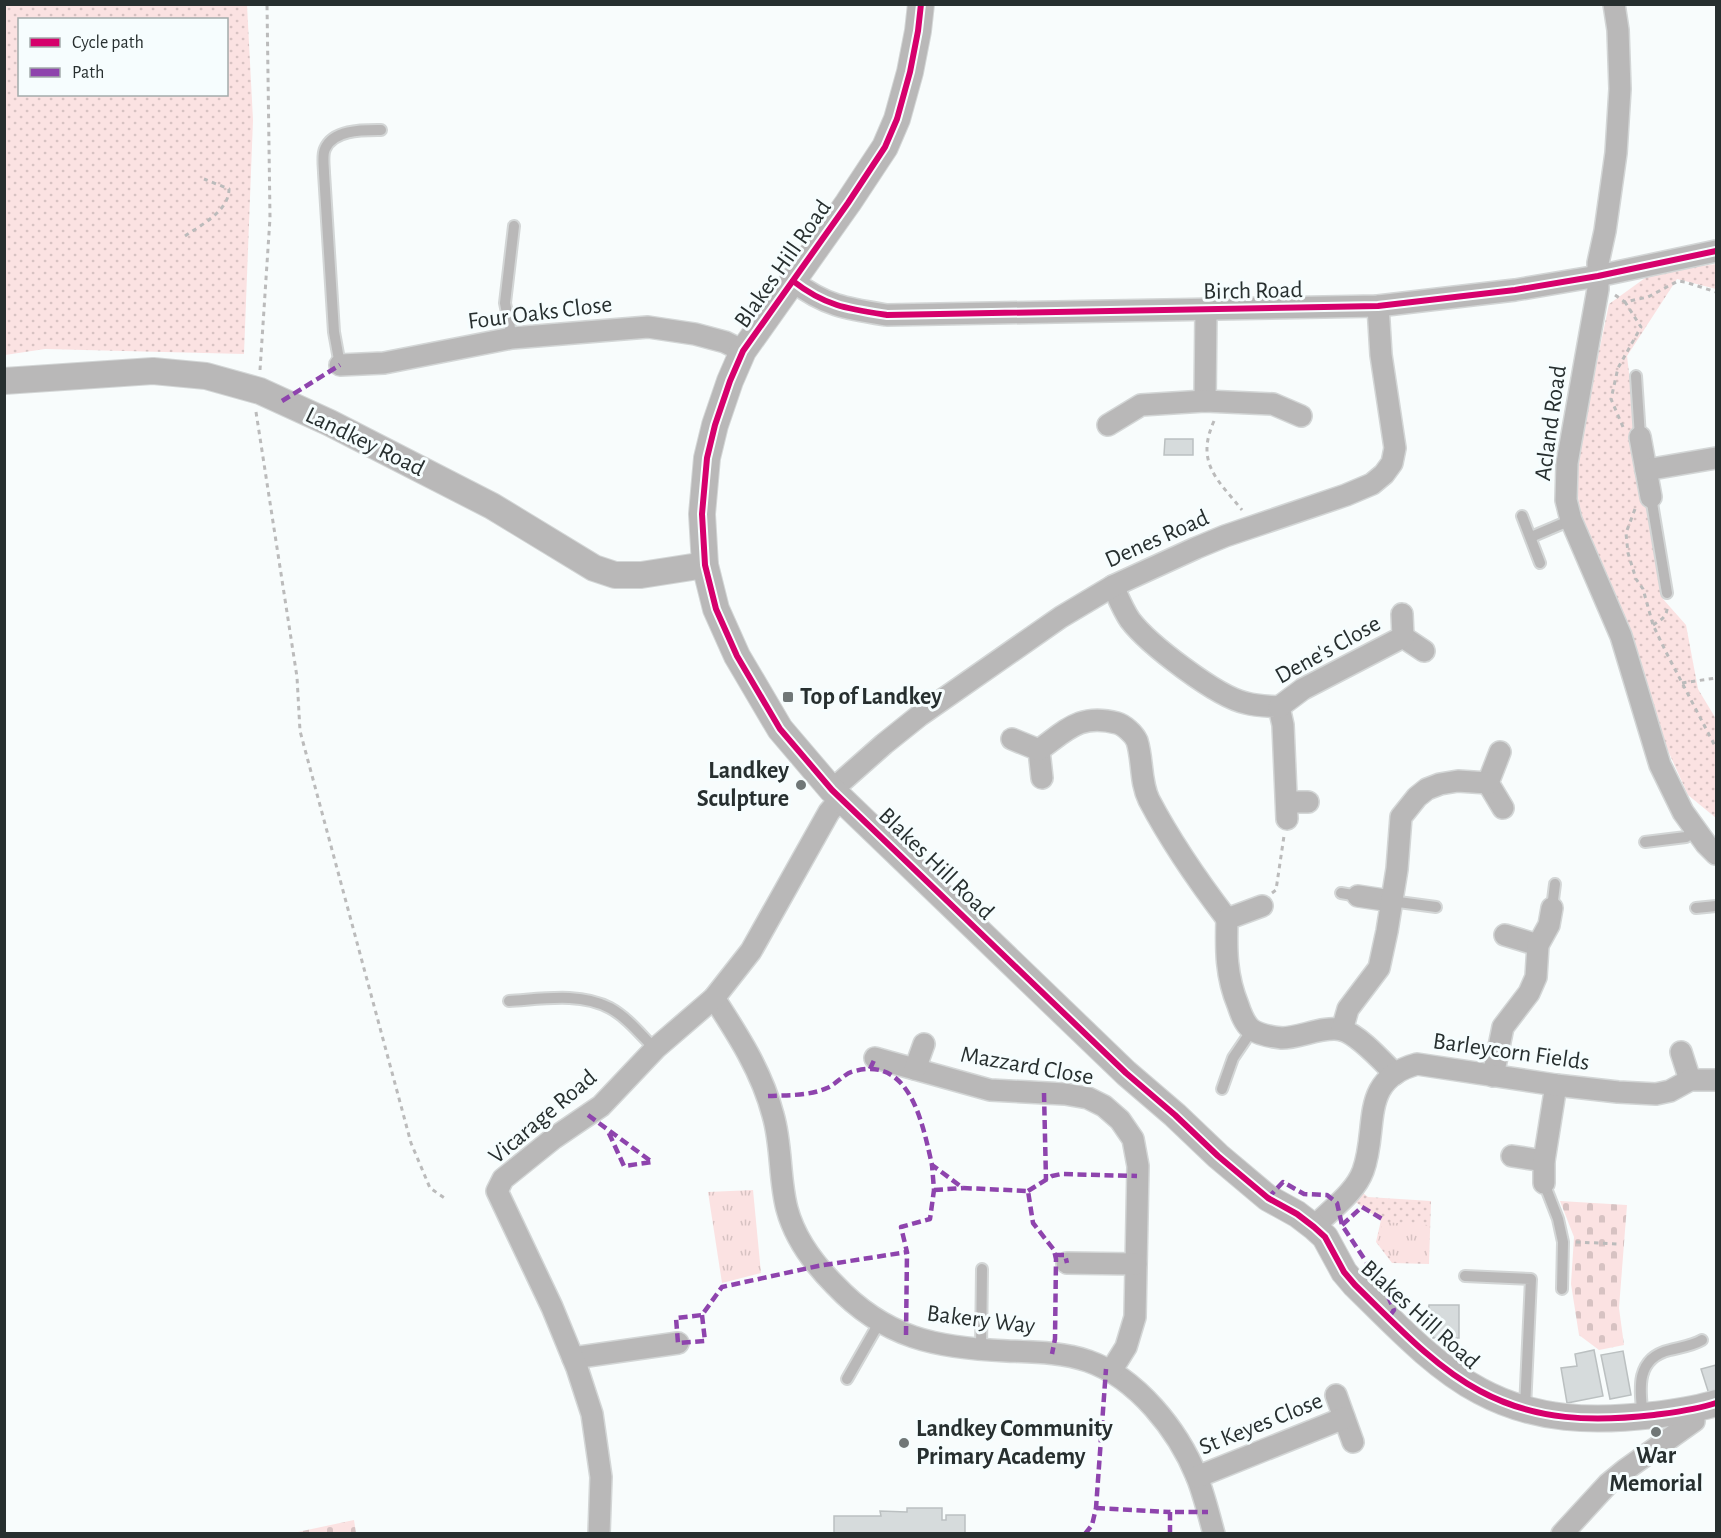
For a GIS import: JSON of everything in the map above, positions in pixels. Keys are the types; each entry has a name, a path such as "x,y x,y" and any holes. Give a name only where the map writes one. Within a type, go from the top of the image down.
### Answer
{"street":[{"name":"Blakes Hill Road","path":"921,4 910,72 897,119 885,147 743,351 715,425 707,458 702,514 705,565 716,609 748,677 780,729 836,794 1126,1073 1268,1198 1297,1214 1325,1237 1344,1272 1355,1285 1442,1365 1478,1390 1504,1403 1562,1418 1588,1420 1643,1416 1705,1407"},
{"name":"Acland Road","path":"1614,4 1618,30 1620,89 1616,153 1598,263 1598,283 1567,463 1566,500 1571,520 1621,636 1660,765 1683,812 1716,854"},
{"name":"Birch Road","path":"793,281 814,297 846,308 887,315 1378,306 1598,283 1716,251"},
{"name":"Denes Road","path":"836,794 884,744 919,716 1061,617 1113,586 1196,548 1372,484 1384,474 1392,463 1395,448 1381,355 1378,306"},
{"path":"1206,310 1211,402"},
{"name":"Four Oaks Close","path":"340,365 384,363 512,338 648,327 695,334 725,342 743,351"},
{"name":"Landkey Road","path":"4,381 153,371 206,376 260,392 330,423 454,486 594,568 615,575 641,575 705,565"},
{"path":"1108,425 1141,405 1211,402 1273,404 1301,416"},
{"path":"1640,437 1651,496"},
{"path":"1646,470 1716,458"},
{"name":"Dene's Close","path":"1113,586 1129,620 1157,647 1222,693 1245,703 1279,707 1303,690 1403,637"},
{"name":"Dene's Close","path":"1402,614 1403,637"},
{"name":"Dene's Close","path":"1403,637 1424,651"},
{"name":"Dene's Close","path":"1279,707 1283,725 1287,810"},
{"path":"1039,750 1072,726 1090,719 1123,725 1137,739 1148,796 1153,806 1194,875 1227,919 1225,956 1227,973 1244,1020 1252,1030 1281,1038 1342,1030 1371,1049 1395,1074 1376,1095 1364,1170 1357,1183 1314,1227"},
{"path":"1012,739 1039,750"},
{"path":"1039,750 1042,778"},
{"path":"1488,783 1500,752"},
{"path":"1342,1030 1348,1009 1379,968 1397,869 1401,817 1417,797 1427,789 1458,781 1488,783"},
{"path":"1488,783 1503,808"},
{"name":"Vicarage Road","path":"599,1533 601,1477 592,1414 573,1358 532,1263 497,1191 503,1179 554,1138 601,1106 655,1049 714,998 751,951 829,812 836,794"},
{"path":"1287,810 1308,802"},
{"path":"1350,895 1391,901"},
{"path":"1227,919 1262,906"},
{"path":"1493,1076 1503,1027 1529,993 1536,976 1538,945 1549,925 1551,908"},
{"path":"1505,935 1538,945"},
{"name":"Bakery Way","path":"714,998 734,1028 766,1090 774,1118 787,1210 808,1256 830,1292 879,1323 924,1342 981,1350 1052,1354 1087,1360 1111,1371 1156,1411 1174,1435 1197,1477 1214,1533"},
{"path":"915,1069 924,1044"},
{"path":"1681,1052 1690,1080"},
{"name":"Mazzard Close","path":"875,1058 990,1090 1065,1094 1088,1098 1104,1106 1120,1120 1133,1139 1138,1166 1135,1317 1126,1347 1111,1371"},
{"name":"Barleycorn Fields","path":"1395,1074 1404,1067 1417,1064 1556,1085 1656,1094 1670,1091 1690,1080 1716,1080"},
{"path":"1544,1184 1556,1085"},
{"path":"1512,1156 1545,1161"},
{"path":"1067,1263 1136,1264"},
{"path":"573,1358 678,1343"},
{"name":"St Keyes Close","path":"1336,1395 1353,1442"},
{"path":"1562,1533 1616,1477 1694,1421 1705,1407"},
{"name":"St Keyes Close","path":"1197,1477 1344,1419"}],"lane":[{"path":"340,365 334,332 324,173 325,149 335,138 358,130 381,129"},
{"path":"512,338 505,303 514,226"},
{"path":"1636,376 1640,437"},
{"path":"1651,496 1667,593"},
{"path":"1522,516 1540,563"},
{"path":"1531,537 1571,520"},
{"path":"1645,842 1686,837 1695,830"},
{"path":"1551,908 1555,884"},
{"path":"1391,901 1436,908"},
{"path":"1696,908 1716,906"},
{"path":"509,1001 554,998 578,999 598,1004 610,1008 626,1020 655,1049"},
{"path":"1222,1089 1233,1058 1252,1030"},
{"path":"1544,1184 1558,1219 1563,1242 1562,1289"},
{"path":"981,1350 982,1269"},
{"path":"1465,1276 1530,1279 1525,1408"},
{"path":"847,1379 879,1323"},
{"path":"1643,1416 1641,1378 1650,1361 1667,1350 1696,1344 1702,1340"}],"path":[{"path":"267,4 270,218 260,392 255,405 297,677 300,731 411,1143 430,1188 446,1199"},
{"path":"185,236 216,215 229,198 229,189 204,179"},
{"path":"1598,283 1625,302 1648,297 1678,281 1716,292"},
{"path":"1211,402 1217,415 1208,435 1209,465 1217,481 1245,514 1251,528"},
{"path":"1653,625 1663,618 1667,610 1667,593"},
{"path":"1682,683 1716,678"},
{"path":"1262,906 1263,900 1276,890 1284,836 1276,826 1287,810"},
{"path":"1563,1242 1619,1244"}],"green space":[{"path":"4,5 247,5 253,120 244,354 45,349 5,355"},
{"path":"1716,264 1716,289 1677,279 1627,356 1640,467 1663,599 1686,625 1698,689 1716,719 1716,818 1688,795 1665,744 1622,616 1579,512 1576,461 1609,304 1652,273"},
{"path":"753,1190 761,1273 722,1283 708,1192"},
{"path":"1363,1193 1368,1197 1431,1201 1429,1264 1392,1263 1376,1242 1381,1220 1354,1201"},
{"path":"1560,1201 1627,1205 1619,1308 1624,1345 1599,1350 1579,1335 1571,1284 1574,1237"},
{"path":"1383,1222 1428,1225 1427,1262 1393,1261 1378,1241"},
{"path":"354,1520 356,1533 293,1533"}],"building":[{"path":"1165,439 1193,439 1193,455 1164,455"},
{"path":"1429,1305 1459,1305 1459,1338 1433,1338 1433,1316 1428,1316"},
{"path":"1594,1350 1603,1396 1567,1403 1561,1368 1577,1366 1575,1354"},
{"path":"1623,1351 1631,1395 1610,1399 1601,1355"},
{"path":"1716,1365 1716,1392 1709,1394 1701,1369"},
{"path":"907,1508 942,1508 942,1520 946,1520 946,1515 965,1515 965,1534 834,1534 834,1516 881,1516 880,1511 907,1512"}],"marked path":[{"path":"282,401 340,365"},
{"path":"870,1069 875,1058"},
{"path":"768,1096 798,1095 820,1091 855,1071 874,1069 889,1074 902,1084 911,1098 924,1132 932,1165 963,1188 1028,1191 1033,1223 1054,1250 1056,1259 1055,1339 1052,1354"},
{"path":"1044,1093 1046,1180"},
{"path":"588,1115 652,1162 624,1166 607,1129"},
{"path":"702,1315 705,1341 678,1343 676,1318 702,1315 722,1287 818,1266 907,1252 901,1227 930,1219 934,1190 932,1165"},
{"path":"1028,1191 1052,1176 1061,1174 1137,1176"},
{"path":"1268,1198 1283,1182 1304,1194 1327,1195 1337,1203 1342,1225 1386,1292 1394,1310 1389,1317"},
{"path":"934,1190 963,1188"},
{"path":"1342,1225 1362,1207 1384,1220"},
{"path":"906,1335 907,1252"},
{"path":"1055,1255 1065,1255 1067,1263"},
{"path":"1085,1534 1092,1525 1096,1508 1106,1369"},
{"path":"1096,1508 1170,1512"},
{"path":"1170,1534 1170,1512 1208,1512"}],"cycle path":[{"path":"921,4 910,72 897,119 885,147 743,351 715,425 707,458 702,514 705,565 716,609 737,656 780,729 832,790 1126,1073 1268,1198 1297,1214 1325,1237 1344,1272 1355,1285 1414,1342 1446,1369 1480,1391 1501,1401 1544,1414 1565,1417 1609,1418 1654,1415 1716,1403"},
{"path":"793,281 816,296 837,305 887,315 1378,306 1515,290 1598,276 1716,251"}],"place":[{"name":"Top of Landkey","path":"788,697"},
{"name":"Landkey Sculpture","path":"801,785"},
{"name":"War Memorial","path":"1656,1432"},
{"name":"Landkey Community Primary Academy","path":"904,1443"}]}
